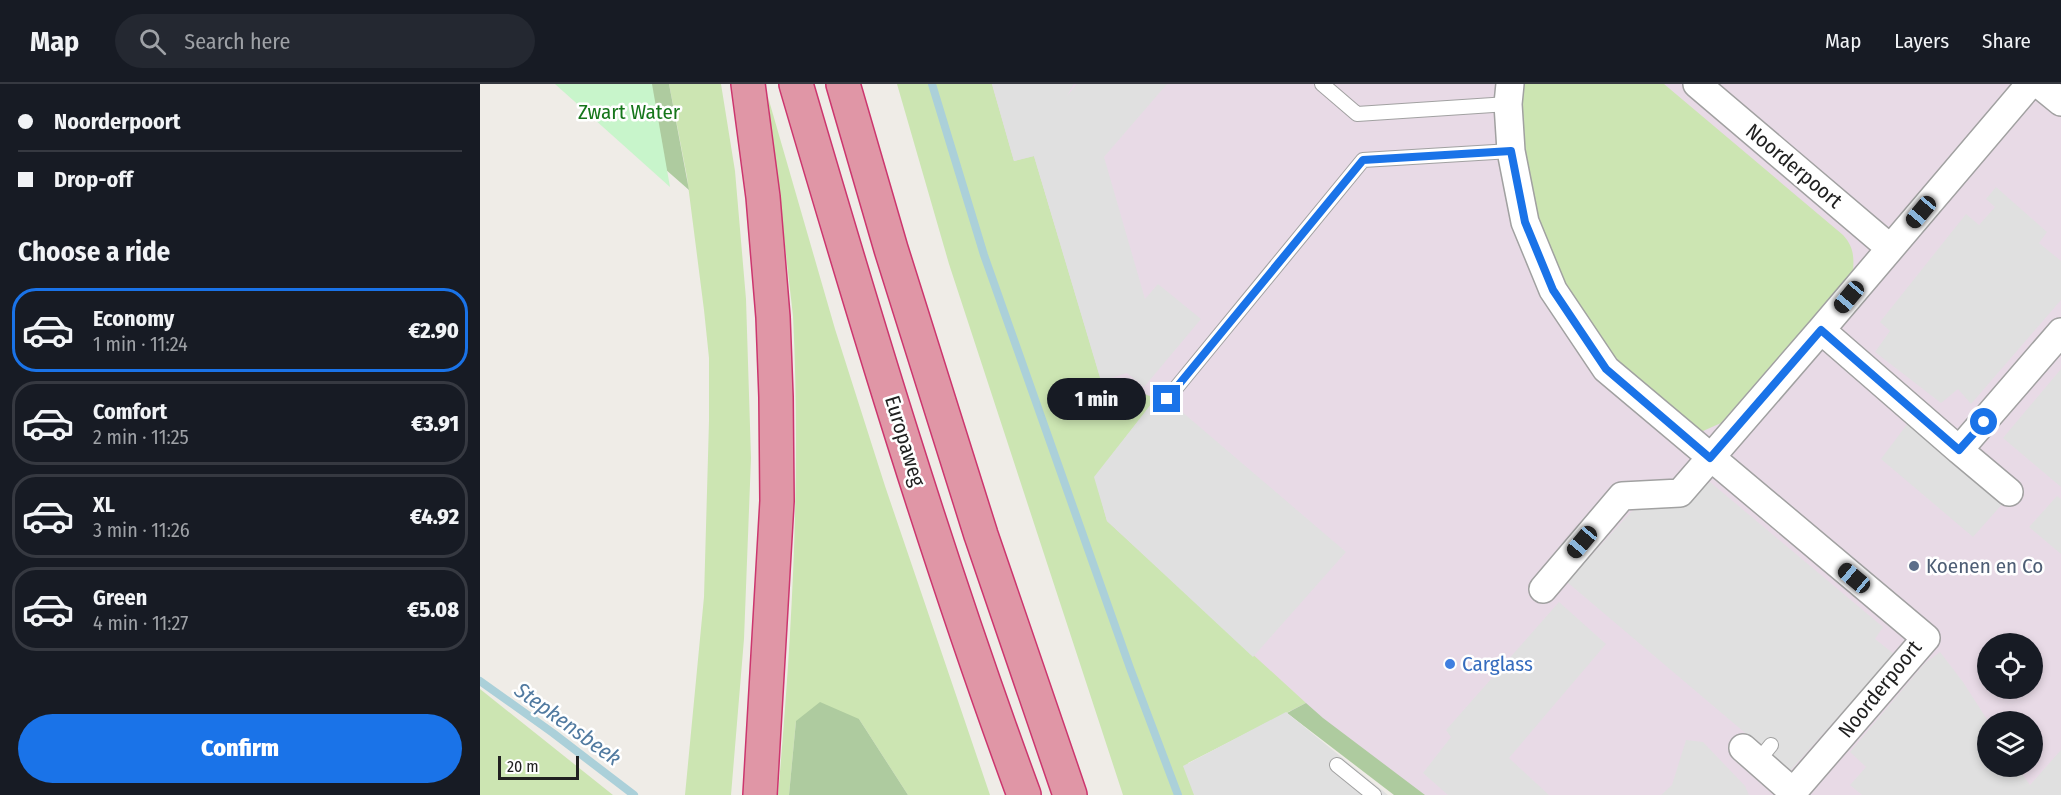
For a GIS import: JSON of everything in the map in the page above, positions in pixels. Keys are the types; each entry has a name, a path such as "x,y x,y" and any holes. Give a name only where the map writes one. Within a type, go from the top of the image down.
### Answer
{"highway":[{"path":"748,84 763,197 773,317 776,397 777,501 760,795"},
{"name":"Europaweg","path":"796,84 846,255 936,541 1024,795"},
{"name":"Europaweg","path":"843,84 891,249 981,535 1070,795"}],"street":[{"name":"Noorderpoort","path":"1697,84 1890,248"},
{"path":"1543,589 1622,496 1680,493 2030,84"},
{"path":"2039,84 2061,102"},
{"name":"Noorderpoort","path":"1509,94 1511,151 1525,222 1553,290 1606,369 1926,638 1793,792 1757,751"},
{"path":"1821,330 2009,492"},
{"path":"1959,450 2061,332"}],"lane":[{"path":"1322,84 1357,114 1509,94"},
{"path":"1167,399 1363,160 1511,151"},
{"path":"1337,765 1374,795"}],"shaded area":[{"path":"956,84 2061,84 2061,795 1395,795 1103,558"},
{"path":"992,84 1074,84 1067,96 1077,84 1167,84 1104,157 1145,299 1158,284 1201,319 1144,387 1127,373 1101,381 1034,156 1014,161"},
{"path":"1996,187 2047,232 2039,243 2061,261 2061,300 1971,404 1958,389 1941,403 1875,352 1890,331 1880,322 1966,214 1979,225 1995,207 1986,199"},
{"path":"2061,369 2061,487 2003,438"},
{"path":"1156,398 1167,399 1346,552 1253,657 1107,521 1094,477"},
{"path":"1911,419 2005,501 1973,537 1881,459"},
{"path":"1710,482 1883,627 1875,639 1894,654 1790,771 1567,582 1631,512 1639,507 1690,498"},
{"path":"2057,496 2061,499 2061,554 2029,527"},
{"path":"1559,602 1606,644 1509,758 1549,795 1448,795 1423,773 1451,737 1446,730"},
{"path":"1940,652 1982,711 1977,711 1977,777 2024,777 2030,785 2037,777 2043,777 2043,770 2061,750 2061,795 1862,795 1850,785 1866,767 1850,752 1925,663"},
{"path":"1286,712 1388,795 1194,795 1183,766"},
{"path":"1686,740 1703,742 1745,786 1749,795 1661,795 1672,785"}],"green space":[{"name":"Zwart Water","path":"555,84 652,84 670,187"},
{"name":"Zwart Water","path":"568,84 669,84 689,190"},
{"path":"669,84 721,84 735,171 746,299 751,458 744,639 731,795 685,795 704,597 709,358 687,177"},
{"path":"897,84 992,84 1014,161 1034,156 1101,380 1156,398 1095,477 1107,521 1306,703 1188,763 1199,795 1123,795 949,264"},
{"path":"1522,84 1664,84 1843,235 1849,244 1853,257 1853,272 1721,423 1703,431 1686,427 1638,382 1585,323 1552,259 1529,193 1522,140"},
{"path":"768,97 835,329 885,486 990,795 908,795 859,719 796,721 789,795 778,795 794,556 796,436 793,316"},
{"path":"480,689 613,795 480,795"},
{"path":"820,702 859,719 908,795 789,795 796,721"},
{"path":"1306,703 1425,795 1394,795 1287,713"}],"waterway":[{"path":"932,84 984,255 1130,668 1178,795"},
{"name":"Stepkensbeek","path":"480,681 634,795"}],"place":[{"name":"Koenen en Co","path":"1914,566"},
{"name":"Carglass","path":"1450,664"}],"route":[{"path":"1167,399 1363,160 1511,151 1525,222 1553,290 1606,369 1710,458 1821,330 1959,450 1984,422"}]}
